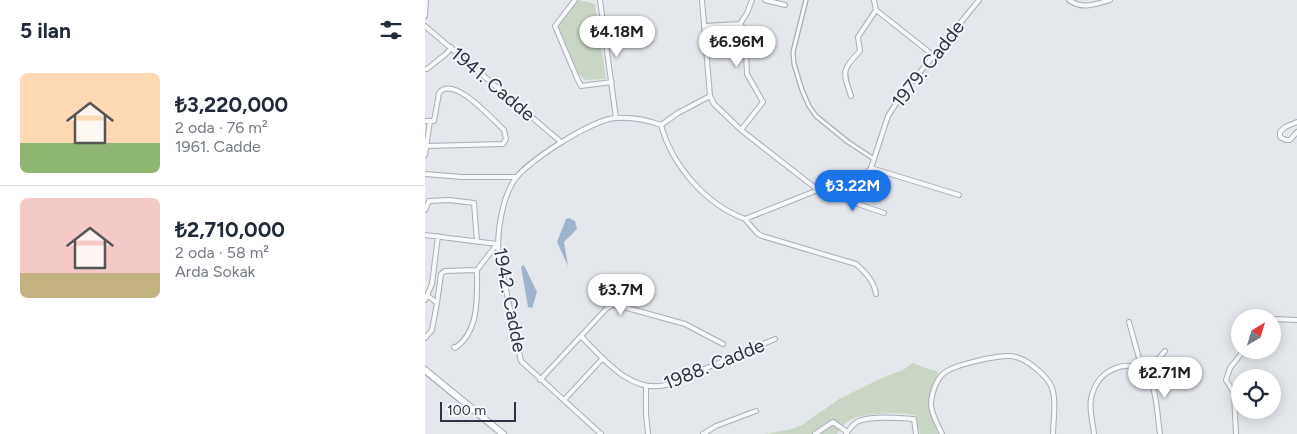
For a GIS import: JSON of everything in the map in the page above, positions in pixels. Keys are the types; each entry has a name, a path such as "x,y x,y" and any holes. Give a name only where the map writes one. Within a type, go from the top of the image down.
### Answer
{"main road":[{"path":"425,370 503,434"}],"street":[{"path":"425,16 426,0"},
{"path":"575,0 555,26 577,78 581,86 611,82"},
{"path":"600,0 616,118"},
{"path":"702,0 710,96 714,104 741,130 818,190 884,213"},
{"path":"740,24 752,0"},
{"path":"765,0 785,5"},
{"path":"806,0 793,52 794,64 802,90 816,116 848,142 874,159"},
{"path":"851,96 844,70 860,51 858,37 875,10 874,0"},
{"name":"1979. Cadde","path":"828,193 838,194 848,190 871,168 888,116 903,93 979,0"},
{"path":"1069,0 1074,4 1083,6 1110,0"},
{"path":"875,10 933,55"},
{"path":"704,26 740,24"},
{"path":"740,24 745,31 747,74 763,102 741,130"},
{"name":"1941. Cadde","path":"425,26 561,142"},
{"path":"425,34 433,33"},
{"path":"425,69 447,53 451,47"},
{"path":"425,155 427,121 434,121 439,93 447,87 463,92 505,130 506,139 503,144 426,146"},
{"path":"710,96 677,113 661,125 667,144 690,178 717,204 745,219 762,236 856,264 874,285 876,294"},
{"name":"1942. Cadde","path":"601,434 521,361 497,244 506,198 516,177 561,142 603,121 616,118 635,119 661,125"},
{"path":"1297,122 1285,127 1280,132 1280,137 1290,140 1297,132"},
{"path":"871,168 959,195"},
{"path":"425,174 462,177 516,177"},
{"path":"745,219 818,190"},
{"path":"425,210 429,201 449,200 474,203 477,242"},
{"path":"425,235 497,244"},
{"path":"437,303 426,298 432,284 438,236"},
{"path":"454,347 464,342 472,330 477,294 477,270 497,244"},
{"path":"425,338 432,330 441,274 445,271 477,270"},
{"path":"540,380 607,308 616,305 685,324 723,344"},
{"path":"1281,320 1297,320"},
{"path":"1129,322 1142,369"},
{"name":"1988. Cadde","path":"581,336 603,358 628,378 646,386 654,387 669,384 775,339"},
{"path":"1147,372 1165,351"},
{"path":"942,434 931,405 937,383 943,373 959,366 1005,356 1015,356 1026,361 1049,382 1054,399 1053,434"},
{"path":"564,400 603,358"},
{"path":"1235,434 1234,393 1226,380 1230,368 1237,359"},
{"path":"1094,434 1090,402 1092,393 1101,379 1114,368 1123,365 1142,369 1151,378 1156,398 1160,434"},
{"path":"646,386 648,434"},
{"path":"703,434 716,426 756,411"},
{"path":"815,434 833,422 847,433 858,421 888,417 914,419 916,434"}],"green space":[{"path":"578,0 595,4 606,79 585,80 579,74 558,27"},
{"path":"913,363 937,371 938,374 929,404 939,434 920,434 916,416 893,413 873,414 850,420 837,434 765,434 792,429 802,425 839,399 903,370"}],"water":[{"path":"569,218 575,221 577,229 564,242 568,266 557,242 566,219"},
{"path":"524,265 537,292 532,308 528,307 521,267"}]}
